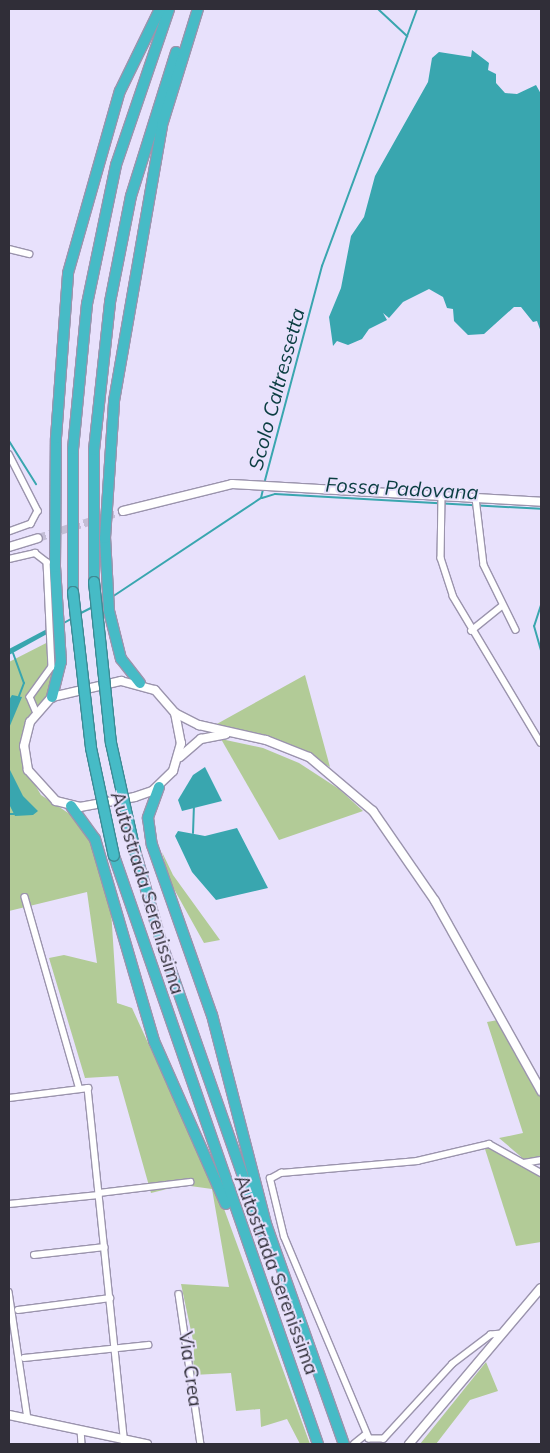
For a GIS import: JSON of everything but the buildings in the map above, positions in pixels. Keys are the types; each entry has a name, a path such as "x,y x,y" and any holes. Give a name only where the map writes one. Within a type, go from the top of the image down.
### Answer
{"highway":[{"path":"52,697 61,668 55,643 54,618 56,438 68,273 120,91 160,9"},
{"name":"Autostrada Serenissima","path":"169,9 116,165 87,304 73,449 73,592 88,730 114,856 318,1444"},
{"name":"Autostrada Serenissima","path":"192,9 140,161 110,302 94,450 94,582 111,742 136,850 210,1086 338,1444"},
{"path":"140,683 121,658 109,611 107,578 114,401 162,125 198,9"},
{"path":"159,787 148,818 152,845 212,1015 267,1227 344,1444"},
{"path":"72,806 95,839 154,1041 251,1255"}],"main road":[{"path":"123,511 208,487 258,485 442,498 476,503 541,502"},
{"path":"9,547 38,538"},
{"path":"178,758 181,736 175,713 161,695 140,683 114,682 52,697 36,711 25,738 28,770 49,796 72,806 135,798 159,787 178,758 207,736 240,733"},
{"path":"175,713 199,725 240,733 310,757 374,811 435,901 541,1091"},
{"path":"410,1444 541,1288"},
{"path":"9,1415 81,1430 125,1442 146,1444"}],"street":[{"path":"9,249 29,254"},
{"path":"9,454 38,511 30,524 9,532"},
{"path":"442,498 443,566 470,631 541,743"},
{"path":"476,503 484,566 502,606 516,630"},
{"path":"9,558 35,553 46,560 54,618"},
{"path":"470,631 502,606"},
{"path":"36,711 29,702 52,667 55,643"},
{"path":"25,897 79,1086"},
{"path":"9,1098 79,1086 88,1088 125,1442"},
{"path":"502,1334 490,1335 453,1364 384,1439 378,1442 364,1436 284,1236 270,1179 281,1173 425,1159 489,1144 541,1173"},
{"path":"520,1163 541,1160"},
{"path":"9,1204 190,1182"},
{"path":"34,1255 105,1247"},
{"path":"9,1292 28,1419"},
{"name":"Via Crea","path":"179,1294 201,1444"},
{"path":"18,1310 110,1298"},
{"path":"24,1358 148,1345"},
{"path":"81,1430 82,1444"},
{"path":"354,1444 364,1436"}],"shaded area":[{"path":"472,50 489,63 488,70 496,74 496,83 505,93 517,94 536,85 541,94 541,332 537,321 533,322 521,307 514,307 484,334 468,335 454,321 453,309 447,308 443,297 429,289 403,302 389,318 383,313 387,320 369,329 362,339 348,345 337,341 333,346 329,317 341,288 351,236 364,217 375,176 428,82 432,58 439,52 471,57"},
{"path":"47,629 47,634 9,655 9,649"},
{"path":"60,636 60,662 49,693 32,714 24,766 41,795 88,826 110,894 117,1003 132,1008 223,1206 310,1444 300,1444 287,1419 261,1427 260,1409 236,1411 231,1373 193,1375 194,1345 181,1284 229,1287 212,1189 183,1185 151,1193 118,1076 85,1078 49,958 64,955 97,963 87,892 9,911 9,662"},
{"path":"305,675 330,767 276,740 215,725"},
{"path":"12,695 22,697 9,728 9,700"},
{"path":"221,739 263,748 299,763 339,789 363,811 279,840"},
{"path":"205,767 222,801 182,811 178,800 193,775"},
{"path":"9,768 23,796 38,811 33,815 15,816 9,804"},
{"path":"237,828 268,888 216,900 192,872 175,836 178,831 205,836"},
{"path":"162,852 173,875 220,940 204,943 169,880"},
{"path":"498,1020 541,1096 541,1158 526,1161 499,1138 523,1133 487,1022"},
{"path":"492,1147 541,1174 541,1242 516,1246 485,1149"},
{"path":"486,1362 498,1391 470,1400 436,1444 420,1444"}],"waterway":[{"path":"378,9 407,36"},
{"name":"Scolo Caltressetta","path":"264,484 322,266 417,9"},
{"path":"9,441 36,484"},
{"name":"Scolo Caltressetta","path":"112,597 261,498 263,489"},
{"name":"Fossa Padovana","path":"262,498 275,494 541,509"},
{"name":"Fossa Padovana","path":"541,605 534,626 541,651"},
{"name":"Scolo Caltressetta","path":"79,614 93,607"},
{"name":"Scolo Caltressetta","path":"62,624 73,618"},
{"path":"13,653 24,683 19,696"},
{"path":"193,833 194,808"},
{"path":"9,814 14,814"}],"tunnel":[{"path":"38,538 123,511"}]}
